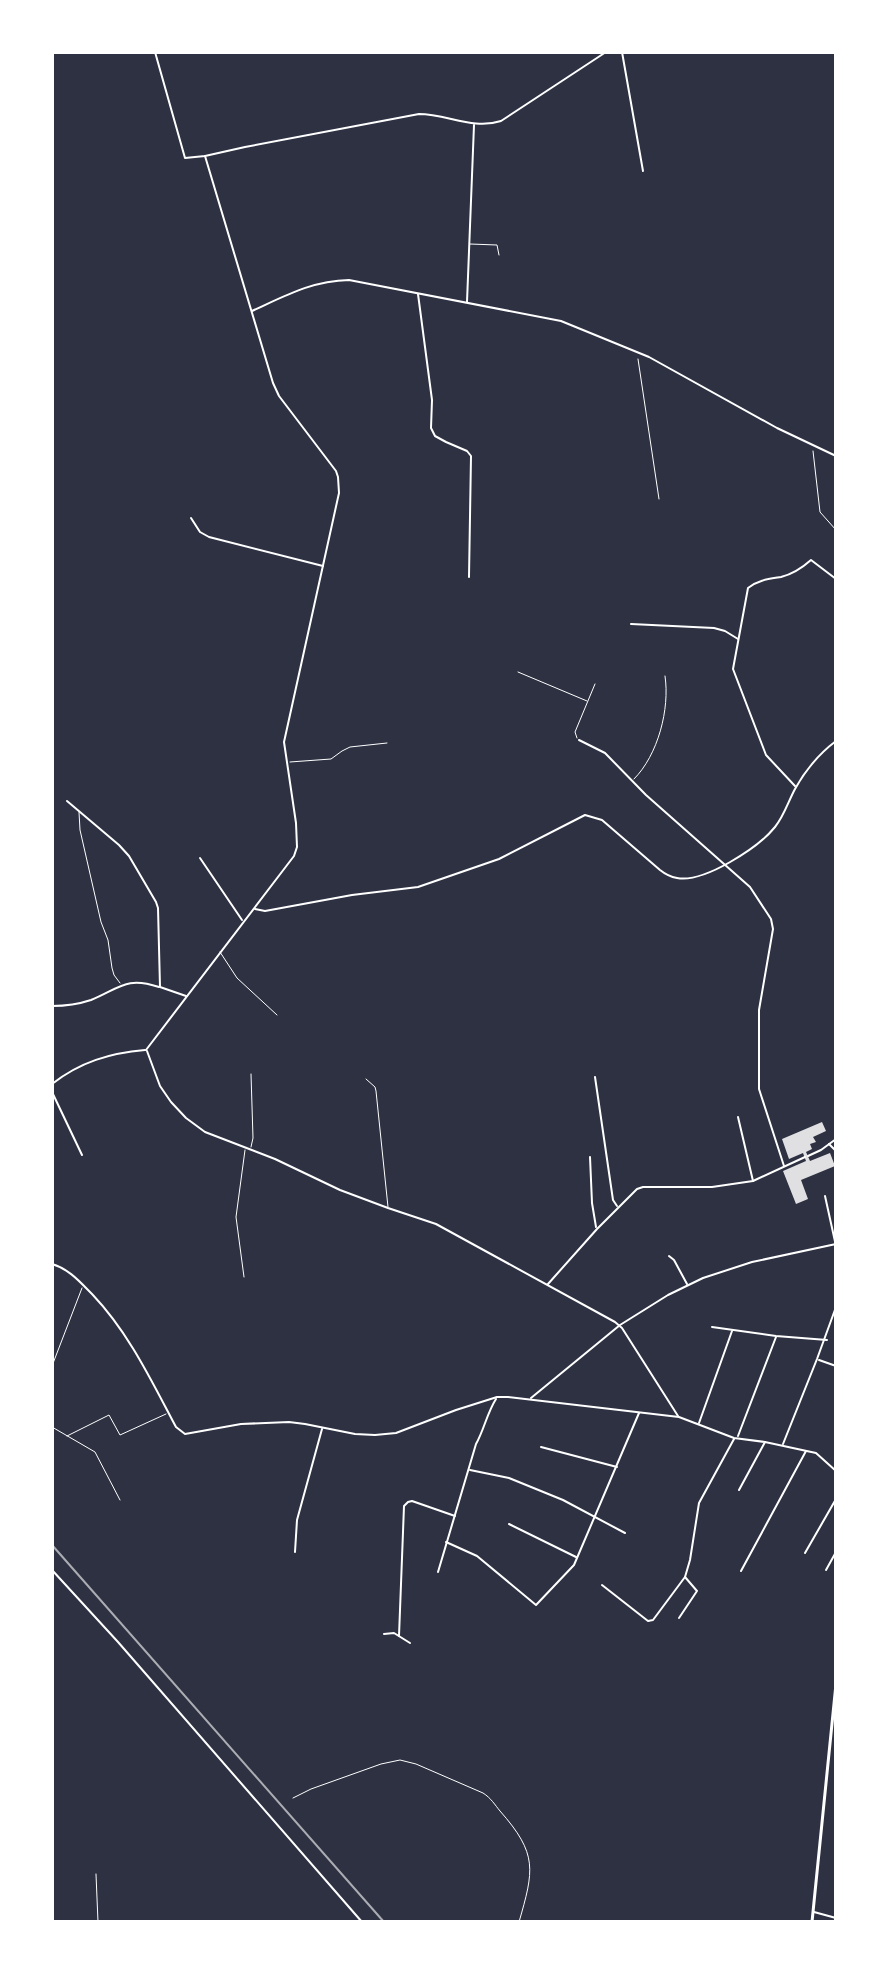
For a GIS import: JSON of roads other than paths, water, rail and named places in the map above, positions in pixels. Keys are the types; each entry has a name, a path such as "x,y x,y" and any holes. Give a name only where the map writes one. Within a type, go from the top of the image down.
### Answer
{"main road":[{"path":"812,1922 836,1684"}],"street":[{"path":"155,52 185,158 419,114 491,125 606,52"},
{"path":"622,52 643,171"},
{"path":"467,302 474,124"},
{"path":"52,1084 94,1059 146,1050 289,863 297,847 284,742 324,567 339,493 338,477 279,396 273,383 205,156"},
{"path":"250,312 308,286 349,280 561,321 637,352 777,428 836,456"},
{"path":"418,292 432,400 431,428 435,436 467,451 471,456 469,577"},
{"path":"191,518 200,532 209,537 324,567"},
{"path":"796,786 766,755 733,669 748,588 754,583 802,568 811,560 836,579"},
{"path":"631,624 714,628 739,640"},
{"path":"579,740 605,753 691,837 750,887 771,919 773,929 759,1010 759,1089 784,1166"},
{"path":"254,909 265,911 418,887 499,859 585,815 602,820 660,870 675,878 687,879 726,865 758,844 783,815 796,786 821,754 836,741"},
{"path":"67,801 129,856 156,902 160,987"},
{"path":"200,858 244,921"},
{"path":"52,1006 86,1002 122,985 139,982 186,996"},
{"path":"146,1050 160,1086 171,1102 205,1132 288,1164 340,1190 436,1224 620,1325 679,1417"},
{"path":"595,1077 613,1200 618,1207"},
{"path":"52,1092 82,1155"},
{"path":"738,1117 753,1181"},
{"path":"547,1285 637,1189 712,1187 753,1181 821,1150 836,1139"},
{"path":"829,1144 836,1151"},
{"path":"590,1157 592,1203 597,1229"},
{"path":"530,1399 620,1325 687,1285 752,1262 836,1245 825,1196"},
{"path":"669,1256 687,1285"},
{"path":"52,1264 63,1268 101,1303 133,1348 178,1430 185,1434 253,1423 289,1422 355,1434 396,1433 497,1397 679,1417 736,1438 807,1450 824,1458 836,1471"},
{"path":"783,1445 826,1340 836,1307"},
{"path":"712,1327 826,1340"},
{"path":"699,1424 733,1330"},
{"path":"602,1585 650,1622 685,1577 699,1503 736,1438 776,1336"},
{"path":"817,1359 836,1366"},
{"path":"438,1572 476,1444 497,1397"},
{"path":"446,1542 477,1556 536,1605 574,1565 639,1412"},
{"path":"295,1552 297,1520 322,1427"},
{"path":"739,1490 765,1442"},
{"path":"541,1447 617,1467"},
{"path":"741,1571 807,1450"},
{"path":"469,1470 509,1478 595,1516 625,1533"},
{"path":"805,1553 836,1499"},
{"path":"399,1636 404,1506 412,1501 455,1516"},
{"path":"509,1524 577,1557"},
{"path":"826,1570 836,1552"},
{"path":"52,1570 362,1922"},
{"path":"679,1618 697,1591 685,1577"},
{"path":"384,1634 394,1633 410,1643"},
{"path":"813,1912 836,1918"}],"lane":[{"path":"470,244 497,245 499,255"},
{"path":"518,672 587,701"},
{"path":"632,780 646,767 664,718 667,696 665,676"},
{"path":"579,740 575,732 595,684"},
{"path":"286,762 331,759 350,747 387,743"},
{"path":"79,812 80,830 108,940 112,968 122,985"},
{"path":"220,952 237,978 277,1015"},
{"path":"244,1277 236,1217 248,1148 253,1138 251,1074"},
{"path":"366,1079 376,1091 388,1208"},
{"path":"52,1366 83,1286"},
{"path":"67,1436 109,1415 120,1435 168,1412"},
{"path":"52,1427 95,1452 120,1500"},
{"path":"96,1874 98,1922"}],"railway":[{"path":"52,1545 384,1922"}]}
